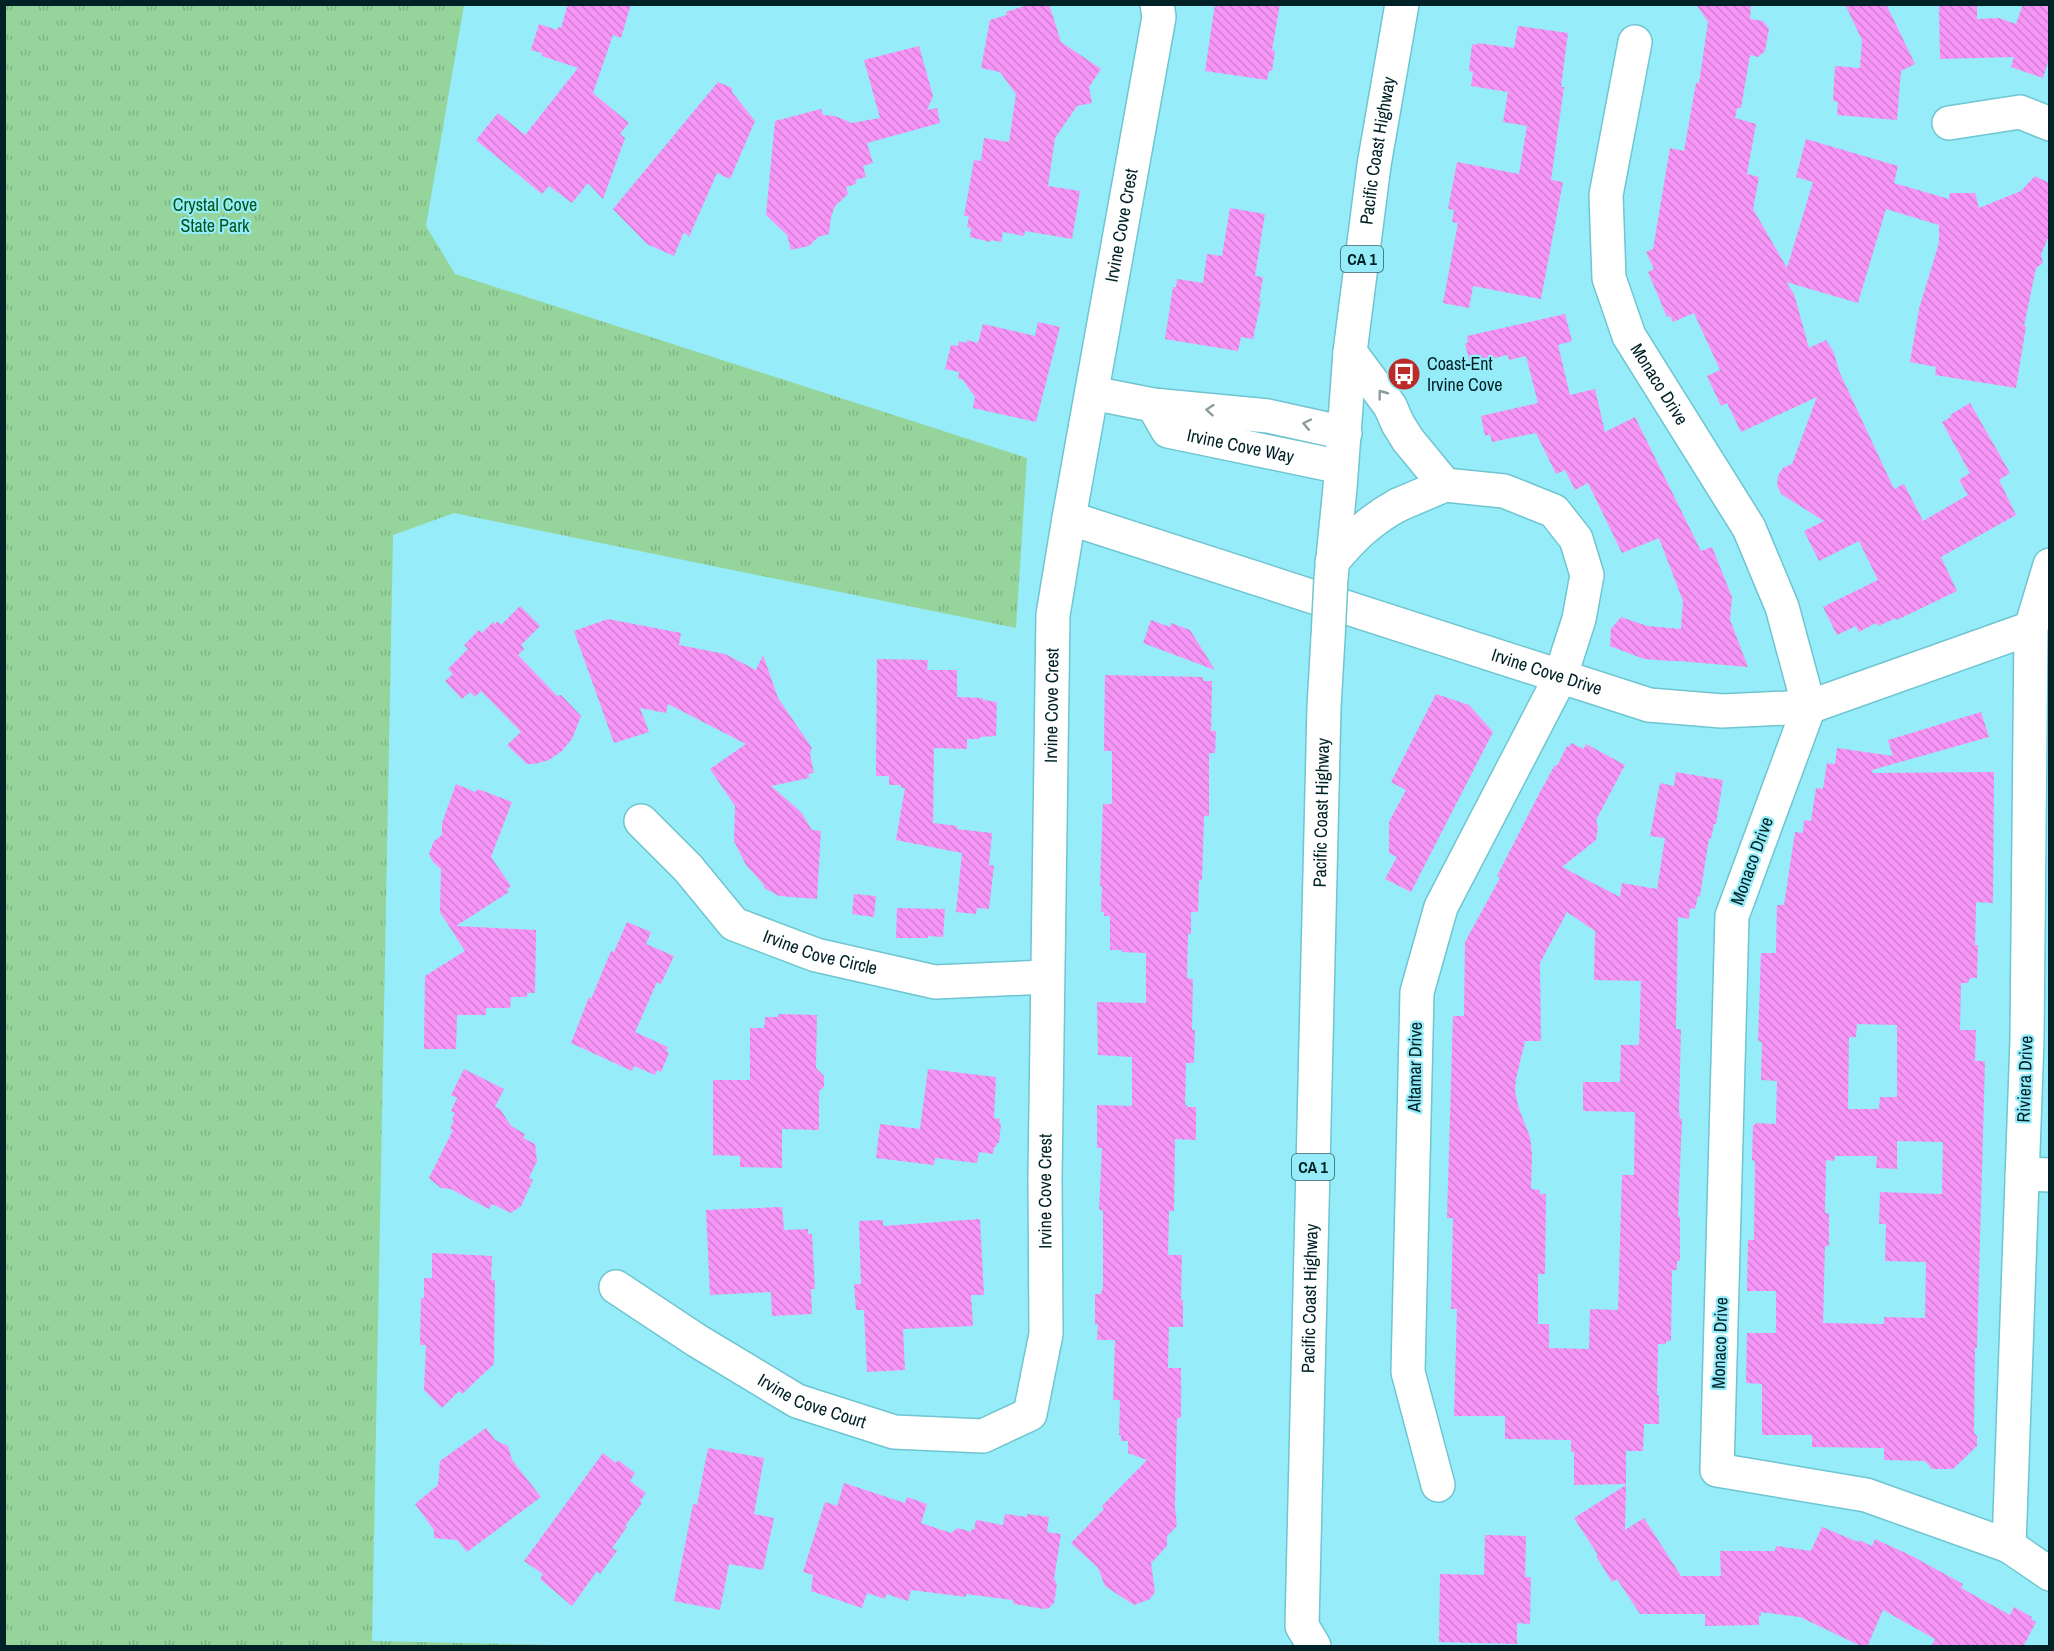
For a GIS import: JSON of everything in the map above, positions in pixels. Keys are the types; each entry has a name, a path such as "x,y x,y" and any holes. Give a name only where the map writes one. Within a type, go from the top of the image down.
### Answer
{"main road":[{"name":"Irvine Cove Crest","path":"1030,1414 1046,1334 1047,977 1053,615 1159,17 1157,4"},
{"name":"Pacific Coast Highway","path":"1301,1640 1324,707 1331,570 1345,432 1350,352 1374,165 1402,4"},
{"name":"Monaco Drive","path":"1635,42 1606,195 1609,278 1629,336 1749,528 1782,607 1809,707 1732,915 1717,1470 1866,1495 2009,1546"},
{"path":"1949,123 2020,111 2049,124"},
{"path":"1350,352 1390,405 1408,440 1445,485"},
{"name":"Irvine Cove Way","path":"1092,393 1153,405 1268,416 1345,432"},
{"name":"Irvine Cove Way","path":"1153,405 1168,431 1259,448 1341,467"},
{"path":"1331,570 1355,534 1375,518 1398,505 1445,485 1504,491 1554,511 1576,539 1587,575 1578,619 1560,678"},
{"name":"Irvine Cove Drive","path":"1069,518 1649,705 1722,711 1809,707 2031,628"},
{"name":"Riviera Drive","path":"2009,1546 2036,1174 2027,1039 2031,628 2049,565"},
{"name":"Altamar Drive","path":"1438,1485 1408,1372 1417,992 1441,907 1560,678"},
{"name":"Irvine Cove Circle","path":"641,821 688,868 734,924 816,955 935,982 1047,977"},
{"name":"Irvine Cove Court","path":"616,1287 696,1340 797,1401 894,1432 983,1436 1030,1414"},
{"path":"2009,1546 2049,1574"}],"green space":[{"name":"Crystal Cove State Park","path":"5,4 464,5 426,226 455,274 1027,458 1016,628 454,513 393,535 372,1641 600,1646 5,1646"}],"building":[{"path":"568,4 631,4 621,38 613,35 593,93 629,123 620,134 625,138 603,199 588,183 572,203 549,186 542,194 476,140 498,113 525,135 578,68 531,50 539,24 557,30 558,27 561,28"},
{"path":"1031,4 1049,4 1061,42 1101,69 1089,87 1092,103 1077,106 1055,138 1048,186 1080,191 1072,239 1025,231 1024,236 1003,232 1001,242 991,240 990,242 970,237 971,228 967,227 969,216 964,216 974,160 981,161 984,138 1009,142 1016,94 1000,72 981,68 990,20"},
{"path":"1215,4 1280,4 1272,50 1275,51 1272,71 1269,71 1267,80 1205,71"},
{"path":"1696,4 1751,4 1750,19 1763,21 1769,29 1765,51 1758,57 1750,55 1741,108 1737,108 1735,118 1756,124 1747,174 1759,177 1753,209 1787,268 1813,182 1796,177 1806,139 1898,166 1894,183 1949,199 1950,193 1975,193 1979,208 2021,191 2035,176 2049,183 2049,235 2041,255 2043,263 2036,268 2024,326 2026,326 2016,388 1935,375 1936,367 1910,362 1919,309 1939,243 1939,225 1886,209 1858,303 1786,282 1794,294 1809,348 1826,340 1834,353 1839,371 1894,489 1904,484 1923,521 1968,495 1959,480 1970,473 1942,422 1970,403 2010,473 1999,480 2016,515 1941,557 1957,591 1897,620 1896,618 1878,626 1876,623 1859,632 1856,626 1837,635 1823,607 1878,580 1859,541 1819,561 1804,531 1824,521 1781,494 1777,485 1778,476 1783,468 1792,464 1817,397 1741,432 1727,403 1721,406 1707,376 1720,370 1694,313 1673,322 1670,316 1667,317 1648,272 1654,269 1646,252 1653,249 1670,148 1684,151 1696,83 1699,83 1708,22"},
{"path":"1845,4 1886,4 1915,64 1901,71 1897,120 1837,115 1838,102 1833,101 1835,66 1860,68 1862,40"},
{"path":"1939,4 1977,4 1977,19 1999,18 2016,24 2023,4 2049,4 2049,59 2043,78 2011,67 2014,57 1940,59"},
{"path":"1518,26 1568,33 1561,87 1564,87 1551,180 1563,182 1541,299 1473,286 1469,308 1443,303 1458,223 1452,222 1454,210 1448,209 1457,162 1519,174 1527,126 1503,122 1508,92 1471,86 1473,72 1469,71 1472,44 1514,48"},
{"path":"919,46 933,96 927,110 937,108 940,123 867,143 873,163 863,166 866,177 855,180 856,184 846,187 848,194 835,206 829,234 818,237 809,246 791,250 787,235 766,215 775,121 821,109 823,115 835,116 852,123 880,118 864,60"},
{"path":"718,82 732,88 732,92 755,121 730,179 717,173 689,237 684,232 674,256 647,244 613,209"},
{"path":"1230,208 1265,214 1255,276 1263,277 1259,301 1261,301 1253,339 1241,337 1238,351 1165,339 1173,287 1176,287 1177,279 1203,283 1207,254 1222,256"},
{"path":"1565,314 1572,341 1558,345 1570,395 1595,389 1605,432 1635,417 1701,551 1712,547 1732,597 1730,620 1748,667 1644,659 1610,646 1611,629 1621,617 1647,626 1681,629 1683,601 1659,538 1622,553 1588,483 1575,490 1565,470 1556,474 1536,433 1492,442 1490,434 1485,436 1481,416 1538,403 1526,356 1509,360 1508,355 1470,363 1465,343 1468,343 1467,336"},
{"path":"1038,322 1060,327 1036,422 973,408 975,397 963,380 958,378 959,372 945,369 951,345 958,346 959,341 966,343 967,340 978,343 983,324 1035,336"},
{"path":"520,606 540,626 521,645 524,649 518,655 557,696 561,695 581,716 572,739 562,751 549,760 535,764 527,764 507,745 521,732 481,691 475,697 470,692 462,699 445,681 453,674 448,669 468,649 464,645 479,630 482,633 493,622 495,624 498,621 501,625"},
{"path":"608,619 681,633 679,645 725,654 756,670 763,655 778,698 812,748 810,753 814,773 808,774 809,778 771,786 801,812 812,830 821,831 817,899 779,896 764,888 764,885 746,865 734,841 735,806 710,769 746,744 668,704 666,713 640,708 649,732 614,743 574,631"},
{"path":"1151,620 1170,627 1171,623 1190,630 1215,670 1143,643"},
{"path":"877,659 928,660 927,670 957,670 957,697 983,698 983,700 997,702 996,736 967,739 967,749 934,748 933,823 957,826 957,829 992,833 989,865 994,866 989,909 977,908 976,914 956,912 962,853 896,840 905,788 901,788 901,785 889,785 889,776 876,776"},
{"path":"1105,675 1203,677 1203,681 1212,681 1211,731 1216,731 1215,753 1209,753 1209,816 1204,816 1202,880 1199,880 1198,912 1191,912 1191,934 1188,934 1187,978 1193,979 1192,1030 1195,1030 1194,1063 1186,1063 1185,1105 1196,1107 1196,1140 1175,1139 1174,1211 1169,1211 1168,1255 1182,1255 1183,1327 1169,1327 1168,1368 1181,1368 1181,1418 1177,1418 1175,1507 1177,1526 1167,1536 1167,1546 1151,1563 1155,1592 1150,1599 1134,1605 1105,1586 1098,1568 1071,1543 1104,1509 1102,1506 1147,1460 1128,1453 1128,1441 1121,1441 1121,1435 1119,1435 1120,1400 1113,1400 1115,1340 1097,1340 1098,1324 1095,1325 1095,1294 1101,1294 1103,1286 1103,1210 1099,1210 1102,1148 1097,1148 1097,1105 1132,1106 1132,1057 1098,1055 1097,1002 1146,1003 1146,953 1110,950 1110,916 1104,916 1104,912 1101,912 1103,804 1112,804 1112,751 1104,751"},
{"path":"1436,694 1469,705 1493,732 1411,892 1385,879 1397,857 1389,853 1389,822 1406,790 1391,782"},
{"path":"1981,712 1989,737 1872,770 1873,773 1994,772 1993,903 1976,902 1977,978 1970,978 1968,983 1961,983 1960,1030 1976,1030 1975,1061 1985,1061 1977,1348 1975,1348 1974,1433 1977,1436 1977,1446 1953,1469 1932,1469 1925,1461 1884,1460 1884,1448 1812,1447 1812,1435 1762,1435 1762,1384 1746,1383 1747,1333 1776,1333 1776,1291 1747,1291 1748,1240 1754,1240 1753,1125 1755,1123 1776,1124 1777,1081 1761,1080 1762,1042 1758,1041 1761,953 1776,953 1777,905 1784,905 1795,832 1803,833 1804,820 1811,821 1816,788 1823,789 1827,763 1835,764 1837,748 1893,756 1888,740","holes":["1857,1024 1897,1025 1897,1097 1880,1097 1879,1109 1848,1109 1849,1037 1856,1037","1897,1141 1943,1142 1942,1194 1880,1192 1879,1224 1886,1224 1885,1261 1926,1262 1925,1318 1884,1317 1884,1324 1823,1323 1825,1246 1829,1246 1829,1213 1825,1213 1826,1160 1834,1161 1835,1156 1877,1156 1876,1168 1897,1169"]},
{"path":"1571,743 1584,749 1586,744 1625,765 1596,820 1598,827 1596,840 1562,867 1620,897 1622,883 1657,889 1665,838 1650,836 1660,783 1674,786 1676,772 1723,780 1716,824 1714,824 1711,839 1709,838 1700,896 1698,896 1695,909 1690,908 1689,919 1678,917 1676,1029 1681,1029 1679,1111 1680,1119 1682,1119 1678,1217 1680,1217 1680,1261 1677,1261 1677,1270 1672,1270 1671,1341 1658,1344 1659,1424 1644,1424 1643,1451 1626,1451 1626,1484 1574,1485 1574,1452 1571,1452 1571,1440 1505,1439 1505,1416 1454,1416 1457,1309 1451,1309 1453,1218 1447,1218 1453,1016 1464,1016 1465,942 1500,878 1497,876 1539,794 1567,746 1569,747","holes":["1567,912 1595,931 1594,980 1641,981 1639,1045 1621,1045 1620,1082 1583,1082 1583,1111 1635,1112 1634,1175 1622,1175 1618,1310 1590,1309 1589,1349 1549,1348 1549,1324 1538,1324 1538,1274 1545,1274 1546,1194 1540,1194 1540,1190 1531,1189 1530,1137 1519,1109 1515,1091 1516,1079 1525,1041 1541,1041 1540,963"]},
{"path":"456,784 475,792 478,789 512,802 491,857 511,886 507,889 509,892 456,926 536,930 535,993 527,993 527,997 511,997 510,1008 486,1008 486,1015 457,1015 456,1049 424,1049 425,976 465,951 440,912 441,869 433,862 429,854 434,841 442,835 442,823"},
{"path":"854,894 876,896 874,917 852,914"},
{"path":"897,908 945,909 943,937 896,938"},
{"path":"627,922 651,932 646,944 674,956 661,984 657,982 635,1032 668,1047 666,1051 669,1053 661,1072 657,1070 655,1075 634,1066 632,1071 571,1043 589,997 591,999 611,951 614,952"},
{"path":"778,1014 817,1015 816,1068 824,1076 824,1087 819,1091 819,1130 782,1129 782,1168 740,1167 740,1156 713,1155 713,1080 750,1080 750,1028 764,1028 765,1017 778,1017"},
{"path":"464,1069 504,1089 495,1107 500,1109 511,1126 525,1134 523,1138 535,1144 537,1161 529,1178 533,1180 521,1206 511,1213 492,1204 489,1209 451,1189 441,1188 429,1178 453,1130 450,1129 455,1113 451,1111 457,1098 451,1095"},
{"path":"928,1069 996,1077 994,1118 1000,1119 1001,1124 999,1143 994,1147 993,1154 979,1152 977,1163 935,1158 934,1165 876,1158 880,1124 920,1129"},
{"path":"782,1207 784,1230 808,1229 808,1234 812,1234 815,1289 811,1289 812,1314 772,1316 771,1292 710,1295 706,1210"},
{"path":"980,1219 984,1295 971,1295 973,1326 903,1329 905,1370 867,1372 864,1310 856,1310 854,1284 861,1284 859,1221 883,1220 883,1226"},
{"path":"432,1253 492,1256 491,1280 495,1280 494,1364 462,1394 459,1391 442,1408 424,1390 426,1345 420,1345 421,1298 424,1298 424,1278 432,1278"},
{"path":"486,1428 495,1440 508,1446 512,1460 541,1497 467,1552 457,1540 434,1538 434,1530 415,1504 438,1485 440,1461"},
{"path":"708,1448 764,1458 754,1514 774,1518 763,1570 729,1564 720,1610 674,1601 693,1504 697,1505"},
{"path":"603,1453 616,1463 618,1460 635,1473 630,1481 646,1493 640,1501 642,1503 612,1548 617,1551 600,1574 597,1571 572,1606 540,1579 543,1574 524,1561"},
{"path":"844,1483 905,1503 907,1497 927,1504 921,1523 951,1533 958,1528 971,1532 972,1529 974,1530 976,1520 1003,1525 1005,1514 1049,1517 1047,1532 1061,1534 1054,1579 1057,1584 1054,1603 1044,1609 1014,1604 1012,1600 911,1590 908,1601 886,1594 885,1599 867,1593 862,1608 811,1591 813,1575 803,1572 825,1502 837,1506"},
{"path":"1626,1485 1625,1530 1644,1518 1681,1576 1721,1576 1720,1551 1775,1551 1776,1546 1811,1551 1822,1527 1872,1546 1875,1539 1963,1584 1961,1588 2010,1615 2014,1607 2032,1617 2031,1619 2036,1622 2023,1647 1931,1647 1935,1639 1883,1610 1867,1647 1863,1647 1800,1617 1761,1612 1759,1625 1705,1626 1705,1614 1640,1614 1617,1579 1612,1582 1574,1518"},
{"path":"1485,1535 1526,1536 1525,1577 1531,1577 1530,1624 1517,1623 1517,1644 1439,1642 1440,1574 1484,1575"}],"place":[{"name":"Coast-Ent Irvine Cove","path":"1404,374"}]}
